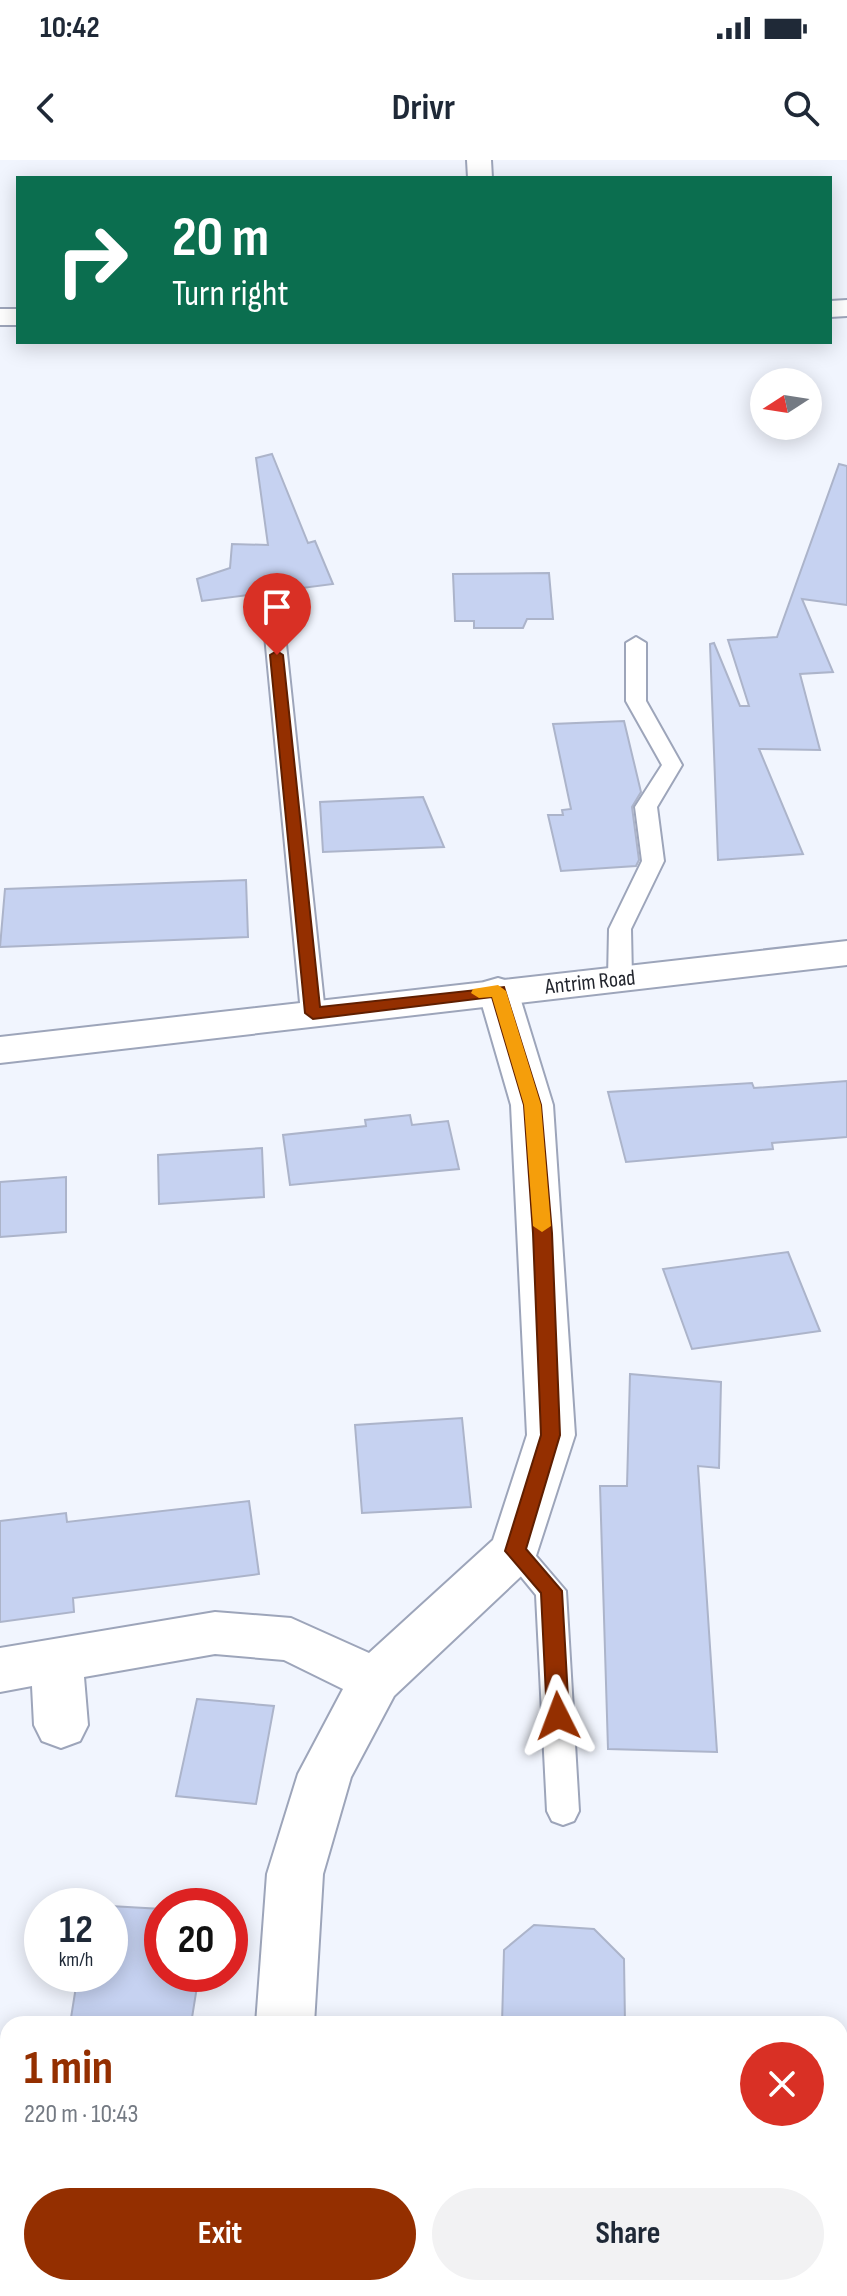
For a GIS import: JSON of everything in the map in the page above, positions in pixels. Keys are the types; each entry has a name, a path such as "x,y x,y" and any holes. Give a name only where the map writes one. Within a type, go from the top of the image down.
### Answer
{"street":[{"name":"Antrim Road","path":"0,1050 847,953"},
{"path":"286,2016 295,1874 325,1774 375,1680 515,1551 551,1435 542,1233 532,1105 498,991"},
{"path":"0,1670 215,1633 291,1639 375,1680"},
{"path":"57,1660 61,1725"}],"lane":[{"path":"274,625 313,1013"},
{"path":"620,978 620,929 653,861 646,807 672,765 636,701 636,643"},
{"path":"515,1551 551,1591 563,1811"}],"building":[{"path":"272,454 308,543 315,541 333,584 202,601 197,579 230,568 232,544 268,545 256,458"},
{"path":"839,464 847,466 847,605 802,599 833,672 800,674 820,750 759,749 803,854 718,860 710,644 714,643 740,706 749,706 728,640 777,637"},
{"path":"549,573 553,619 527,619 523,628 474,628 474,621 455,621 453,574"},
{"path":"624,721 641,792 632,807 639,860 636,866 561,871 548,815 563,815 562,810 571,809 553,724"},
{"path":"423,797 444,847 323,852 320,802"},
{"path":"246,880 248,937 0,947 5,889"},
{"path":"847,1081 847,1137 772,1143 773,1149 626,1162 608,1092 752,1083 754,1088"},
{"path":"410,1115 412,1125 448,1121 459,1169 290,1185 283,1135 366,1126 365,1120"},
{"path":"262,1148 264,1197 159,1204 158,1155"},
{"path":"66,1177 66,1232 0,1237 0,1182"},
{"path":"788,1252 820,1331 692,1349 663,1269"},
{"path":"630,1374 721,1382 719,1468 698,1466 717,1752 608,1749 600,1486 627,1486"},
{"path":"462,1418 471,1507 362,1513 355,1425"},
{"path":"249,1501 259,1574 73,1598 74,1612 0,1622 0,1521 66,1513 67,1522"},
{"path":"197,1699 274,1706 256,1804 176,1796"},
{"path":"128,1907 144,1908 144,1992 196,1992 192,2016 71,2016 75,1992 128,1992"},
{"path":"534,1925 594,1929 624,1959 625,2016 502,2016 504,1950"}],"slow traffic":[{"path":"479,993 498,991 532,1105 542,1226"}],"route":[{"path":"277,655 313,1013 498,991 532,1105 542,1233 551,1435 515,1551 551,1591 558,1716"}]}
